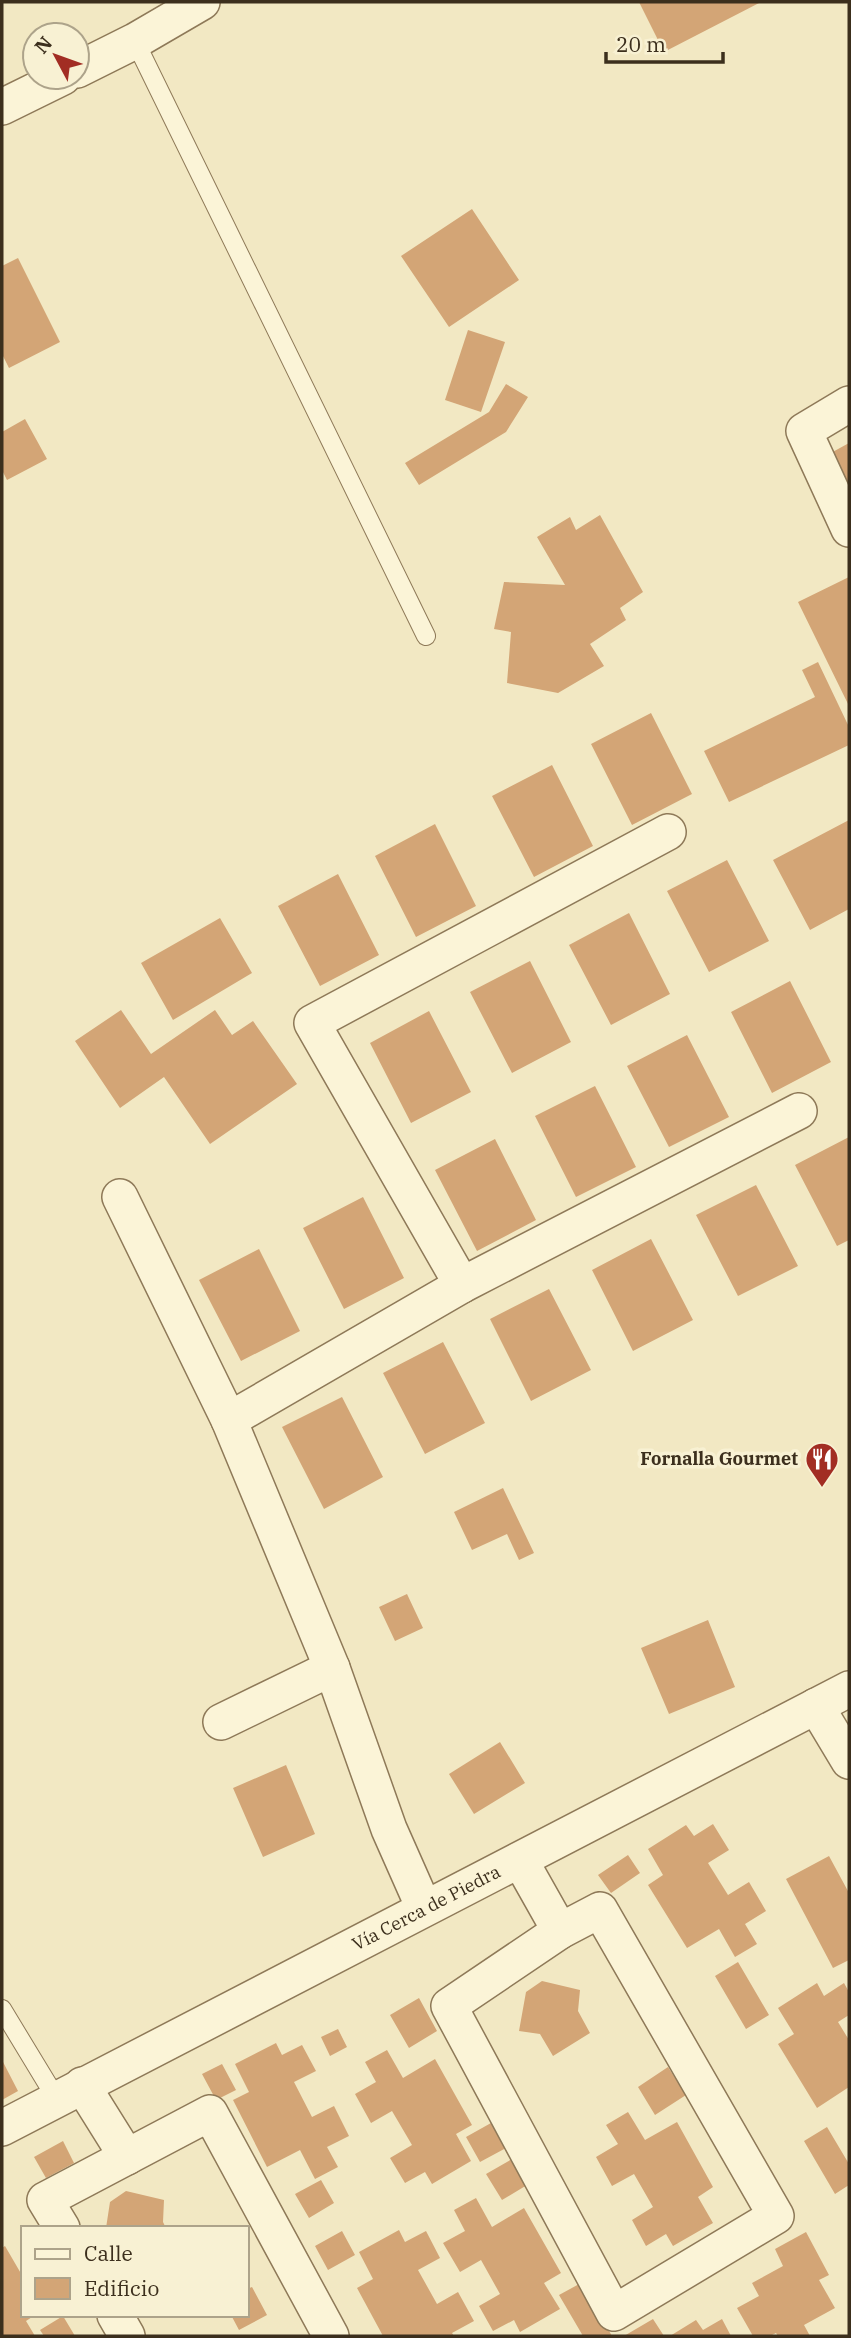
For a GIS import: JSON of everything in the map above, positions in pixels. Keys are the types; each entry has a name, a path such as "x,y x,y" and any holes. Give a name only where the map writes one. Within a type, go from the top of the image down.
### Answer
{"street":[{"path":"91,63 202,2"},
{"path":"2,107 34,91"},
{"path":"849,404 804,431 849,529"},
{"path":"462,1285 312,1023 668,832"},
{"path":"229,1420 462,1285 799,1111"},
{"path":"120,1197 229,1420 332,1668 389,1829 424,1908"},
{"path":"221,1722 332,1668"},
{"name":"Vía Cerca de Piedra","path":"2,2128 849,1689"},
{"path":"816,1706 849,1761"},
{"path":"520,1860 560,1931"},
{"path":"600,1910 776,2216 614,2313 449,2006 560,1931 600,1910"},
{"path":"69,2092 127,2157"},
{"path":"61,2226 45,2200 210,2113 331,2336"},
{"path":"116,2317 127,2336"}],"lane":[{"path":"135,41 426,636"},
{"path":"2,2009 69,2092"}],"building":[{"path":"639,2 761,2 664,52"},
{"path":"472,209 519,280 449,327 401,256"},
{"path":"18,258 60,342 9,368 2,354 2,266"},
{"path":"468,330 505,342 481,412 445,400"},
{"path":"506,384 528,397 506,432 419,485 405,463 489,412"},
{"path":"25,419 47,459 7,480 2,470 2,432"},
{"path":"849,443 849,494 829,454"},
{"path":"600,515 643,592 620,608 626,620 590,644 604,666 558,693 507,683 511,632 494,629 504,582 565,585 537,537 570,517 576,530"},
{"path":"849,577 849,706 798,602"},
{"path":"818,662 849,727 849,745 729,802 704,751 815,697 802,670"},
{"path":"651,713 692,794 632,825 591,744"},
{"path":"552,765 593,846 534,877 492,796"},
{"path":"849,820 849,909 810,930 773,860"},
{"path":"435,824 476,906 416,937 375,856"},
{"path":"727,860 769,941 709,972 667,891"},
{"path":"338,874 379,955 320,986 278,906"},
{"path":"629,913 670,994 611,1025 569,945"},
{"path":"220,918 252,973 173,1020 141,963"},
{"path":"530,961 571,1042 512,1073 470,992"},
{"path":"790,981 831,1062 772,1093 731,1012"},
{"path":"121,1010 151,1054 215,1010 232,1035 253,1021 297,1084 210,1144 164,1077 120,1108 75,1041"},
{"path":"429,1011 471,1092 411,1123 370,1043"},
{"path":"687,1035 729,1117 669,1147 627,1066"},
{"path":"595,1086 636,1167 576,1197 535,1116"},
{"path":"849,1137 849,1240 837,1246 795,1165"},
{"path":"495,1139 536,1220 477,1251 435,1170"},
{"path":"756,1185 798,1266 738,1296 696,1215"},
{"path":"363,1197 404,1278 344,1309 303,1228"},
{"path":"651,1239 693,1320 633,1351 592,1270"},
{"path":"259,1249 300,1331 241,1361 199,1280"},
{"path":"549,1289 591,1370 531,1401 490,1319"},
{"path":"443,1342 485,1423 425,1454 383,1373"},
{"path":"342,1397 383,1477 324,1509 282,1427"},
{"path":"503,1488 534,1553 519,1560 507,1534 472,1550 454,1512"},
{"path":"407,1594 423,1628 395,1641 379,1607"},
{"path":"708,1620 735,1687 669,1714 641,1648"},
{"path":"500,1742 525,1783 474,1814 449,1774"},
{"path":"286,1765 315,1834 263,1857 233,1788"},
{"path":"713,1824 729,1850 708,1863 728,1895 749,1882 766,1911 745,1924 757,1944 735,1957 719,1929 687,1948 648,1885 663,1875 648,1849 686,1825 694,1836"},
{"path":"628,1855 640,1873 611,1893 598,1875"},
{"path":"829,1856 849,1893 849,1960 833,1968 786,1879"},
{"path":"738,1962 769,2015 746,2029 715,1976"},
{"path":"542,1981 580,1990 578,2011 590,2033 553,2056 540,2034 519,2031 526,1992"},
{"path":"817,1983 824,1996 844,1983 849,1992 849,2015 838,2022 849,2040 849,2087 817,2108 778,2044 794,2034 778,2008"},
{"path":"419,1998 437,2031 409,2048 390,2015"},
{"path":"338,2029 347,2047 330,2056 321,2037"},
{"path":"276,2043 282,2055 302,2045 316,2071 294,2082 312,2117 334,2106 349,2136 327,2147 338,2167 315,2179 300,2150 267,2167 233,2100 249,2092 235,2064"},
{"path":"387,2050 403,2078 435,2059 472,2125 456,2134 471,2161 432,2184 425,2172 405,2183 390,2158 412,2145 392,2111 371,2123 355,2094 376,2082 365,2062"},
{"path":"2,2060 18,2091 2,2100"},
{"path":"222,2064 236,2090 216,2100 202,2074"},
{"path":"668,2067 686,2095 655,2115 638,2087"},
{"path":"628,2112 645,2140 677,2122 713,2187 698,2197 713,2223 673,2246 666,2234 646,2246 632,2220 653,2207 634,2174 612,2186 596,2157 618,2144 606,2125"},
{"path":"491,2123 506,2148 480,2162 466,2137"},
{"path":"827,2127 849,2164 849,2185 835,2194 804,2141"},
{"path":"63,2141 74,2163 46,2178 34,2157"},
{"path":"512,2159 527,2185 502,2200 486,2174"},
{"path":"321,2180 334,2203 309,2218 295,2194"},
{"path":"126,2191 164,2200 165,2226 106,2226 110,2202"},
{"path":"476,2198 492,2227 524,2208 561,2273 544,2283 560,2309 520,2332 514,2320 493,2331 479,2306 500,2294 481,2260 460,2272 443,2243 465,2231 454,2210"},
{"path":"399,2230 405,2242 426,2231 440,2258 418,2270 437,2304 458,2292 474,2321 452,2333 454,2336 383,2336 357,2288 373,2279 359,2252"},
{"path":"342,2231 355,2255 328,2270 315,2246"},
{"path":"806,2232 829,2275 819,2280 835,2308 804,2325 810,2336 778,2336 776,2333 770,2336 753,2336 737,2308 759,2296 752,2283 783,2266 775,2249"},
{"path":"5,2246 21,2274 21,2317 32,2317 26,2321 35,2336 2,2336 2,2248"},
{"path":"581,2283 612,2336 583,2336 559,2295"},
{"path":"252,2287 267,2315 239,2330 232,2317 248,2317 248,2289"},
{"path":"64,2317 75,2336 44,2336 40,2330"},
{"path":"653,2319 664,2336 624,2336"},
{"path":"722,2319 731,2336 670,2336 696,2320 703,2330"}],"place":[{"name":"Fornalla Gourmet","path":"822,1489"}]}
